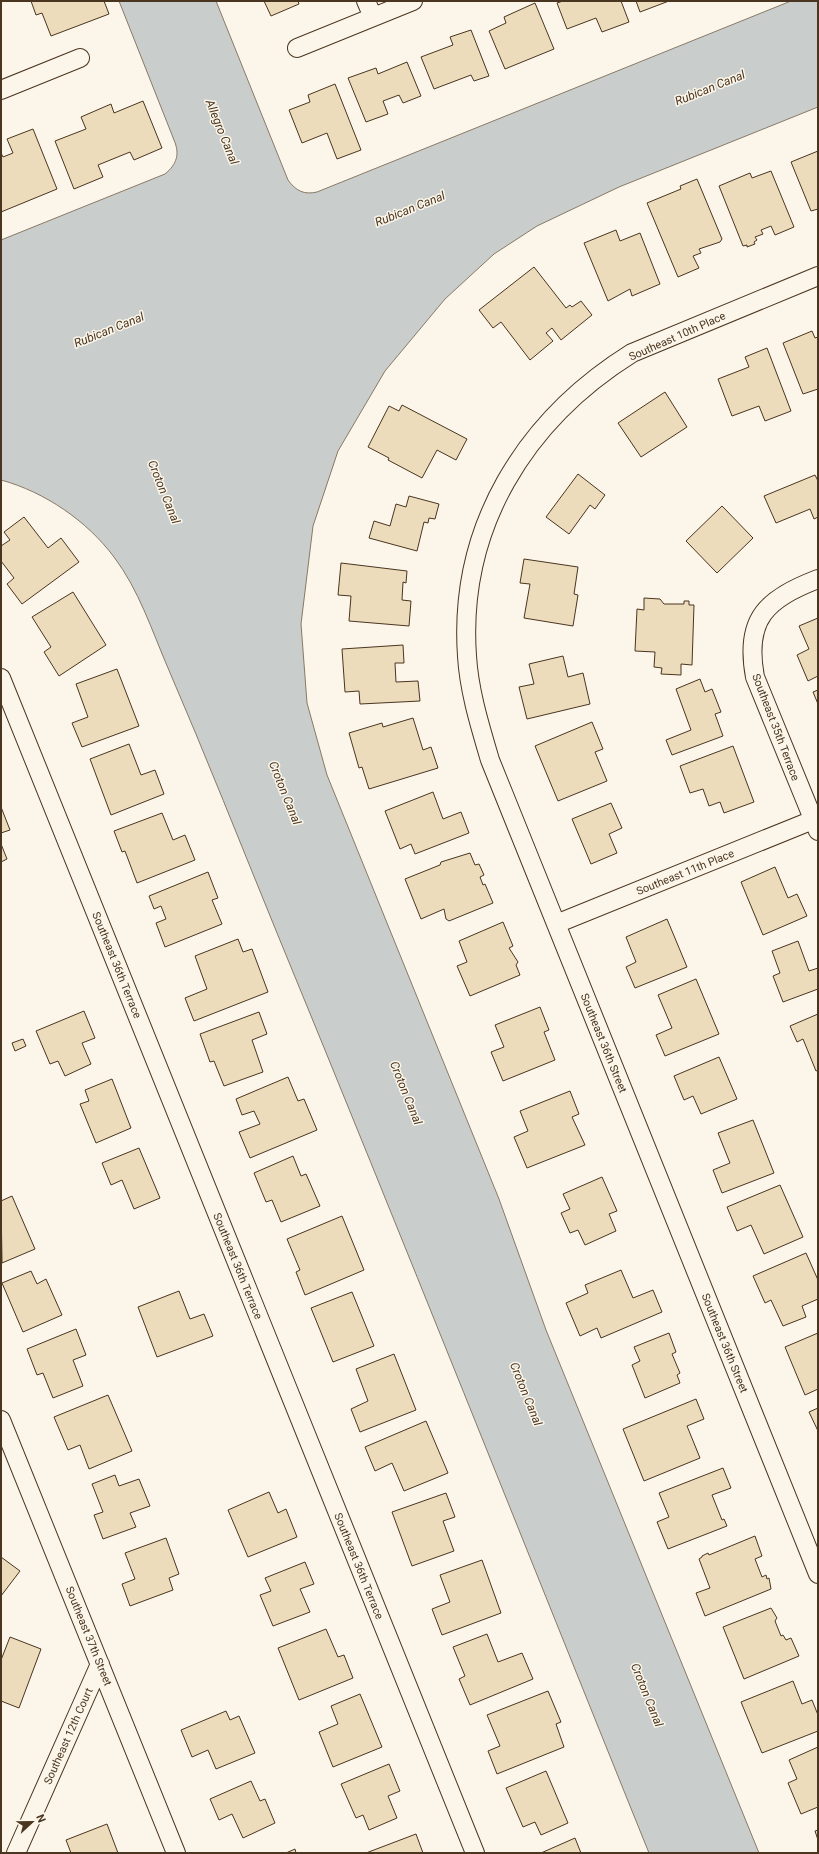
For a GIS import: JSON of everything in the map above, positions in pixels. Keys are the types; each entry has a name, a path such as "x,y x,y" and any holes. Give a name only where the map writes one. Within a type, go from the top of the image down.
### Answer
{"street":[{"path":"297,48 370,9 413,1"},
{"path":"2,86 80,58"},
{"name":"Southeast 10th Place","path":"497,498 509,474 544,426 576,395 610,367 657,342 818,276"},
{"name":"Southeast 36th Street","path":"497,498 478,550 467,604 466,634 470,679 490,760 818,1574"},
{"name":"Southeast 35th Terrace","path":"816,826 755,677 751,658 751,645 760,620 768,607 778,598 818,578"},
{"name":"Southeast 36th Terrace","path":"1,678 475,1853"},
{"name":"Southeast 11th Place","path":"556,924 816,826"},
{"name":"Southeast 37th Street","path":"1,1420 176,1853"},
{"name":"Southeast 12th Court","path":"16,1853 100,1664"}],"water":[{"path":"119,1 216,1 288,180 297,189 312,193 791,1 818,1 818,107 619,187 537,226 494,254 445,299 385,371 338,451 313,526 301,624 307,703 327,775 499,1199 546,1330 759,1853 649,1853 210,767 138,597 131,583 114,557 91,531 49,500 17,485 1,480 1,240 165,174 175,163 177,154 176,145"}],"building":[{"path":"31,1 104,1 109,14 51,36 42,13 36,15"},
{"path":"264,1 298,1 299,4 271,16"},
{"path":"563,1 621,1 629,22 602,32 596,18 567,29 557,3"},
{"path":"636,1 669,1 640,12"},
{"path":"535,3 554,49 505,69 489,31 506,23 504,17"},
{"path":"471,30 489,76 474,81 471,75 434,89 421,57 453,45 450,37"},
{"path":"407,62 421,96 403,103 399,95 383,101 388,114 366,122 348,78 376,68 378,74"},
{"path":"335,84 361,150 337,159 327,133 302,143 289,110 310,102 308,95"},
{"path":"143,101 162,148 134,160 130,152 98,165 103,177 74,189 55,141 86,129 81,117 111,104 114,113"},
{"path":"33,129 57,189 1,212 1,153 3,157 13,153 7,139"},
{"path":"818,151 818,209 811,211 791,162"},
{"path":"771,171 794,227 775,235 771,226 761,230 763,234 755,237 757,240 754,242 755,244 747,247 747,245 743,246 719,186 750,173 752,178"},
{"path":"697,179 722,239 720,242 699,249 701,253 693,256 699,268 678,277 647,203 681,189 680,186"},
{"path":"616,230 620,241 640,233 660,284 632,296 630,289 608,301 584,243"},
{"path":"534,267 566,308 570,305 572,307 581,301 592,315 561,340 552,328 546,333 553,341 530,360 501,322 493,328 479,310"},
{"path":"812,331 815,338 818,337 818,389 803,394 783,343"},
{"path":"767,348 791,411 765,421 759,406 732,416 718,379 749,367 745,357"},
{"path":"665,392 687,427 641,457 618,423"},
{"path":"402,405 467,439 456,460 437,450 422,478 388,460 389,458 368,447 389,406 399,411"},
{"path":"578,474 605,495 595,509 590,505 569,534 546,517"},
{"path":"815,475 818,481 818,517 814,519 810,509 776,523 764,496"},
{"path":"409,496 439,504 435,519 429,518 428,523 424,522 417,551 369,538 374,521 390,526 396,504 406,507"},
{"path":"722,506 753,538 717,573 686,541"},
{"path":"24,517 48,548 61,538 79,562 22,604 7,584 14,578 1,561 1,546 10,540 4,532"},
{"path":"524,559 578,567 574,594 578,595 573,626 524,618 530,584 520,583"},
{"path":"341,563 407,571 406,583 403,582 402,600 411,601 409,626 349,621 351,596 338,595"},
{"path":"73,592 106,645 59,676 44,652 51,647 32,617"},
{"path":"644,598 660,599 664,604 684,604 684,601 689,601 689,605 694,605 692,665 681,664 681,675 661,674 662,668 654,667 655,652 635,651 637,609 644,610"},
{"path":"818,618 818,676 808,681 797,655 809,649 799,626"},
{"path":"403,645 404,663 395,663 396,682 418,681 420,701 360,704 359,691 345,692 342,649"},
{"path":"563,656 568,677 583,673 590,704 527,719 519,687 534,684 529,664"},
{"path":"117,669 139,726 82,747 72,723 88,717 76,684"},
{"path":"700,679 705,692 712,689 721,712 715,714 723,736 672,755 666,740 691,730 676,689"},
{"path":"818,690 818,704 813,692"},
{"path":"413,718 423,750 431,747 438,768 369,789 362,767 359,768 349,733 382,723 383,727"},
{"path":"592,722 603,749 595,752 607,781 558,801 535,746"},
{"path":"129,744 141,775 155,770 164,794 111,815 90,759"},
{"path":"733,746 754,802 724,813 720,802 709,806 703,789 690,793 680,766"},
{"path":"433,792 443,819 461,812 469,833 415,854 411,844 400,849 385,811"},
{"path":"611,803 622,828 609,834 617,853 591,864 572,819"},
{"path":"1,807 10,830 1,833"},
{"path":"162,813 173,840 185,835 195,860 137,883 125,851 122,852 114,831"},
{"path":"1,844 7,859 1,862"},
{"path":"470,853 475,865 479,864 484,875 480,877 483,885 485,884 493,903 449,921 446,919 444,909 421,919 405,879 440,865 441,862"},
{"path":"775,867 788,898 797,894 807,916 763,935 741,882"},
{"path":"208,872 218,898 212,900 222,924 165,947 156,923 166,919 161,906 154,909 149,896"},
{"path":"667,919 687,967 635,988 626,967 636,962 626,937"},
{"path":"503,922 513,946 509,948 518,962 516,965 520,975 470,996 457,966 467,962 459,941"},
{"path":"238,939 243,952 252,949 268,992 194,1021 185,998 207,989 195,956"},
{"path":"798,941 809,971 818,968 818,989 783,1002 773,976 780,973 772,951"},
{"path":"696,979 719,1034 665,1056 656,1035 672,1028 658,995"},
{"path":"540,1007 549,1030 544,1032 555,1060 503,1081 491,1052 504,1047 495,1025"},
{"path":"84,1011 95,1038 82,1043 91,1064 65,1076 58,1061 50,1064 36,1031"},
{"path":"259,1012 267,1034 252,1040 263,1072 224,1086 214,1061 210,1062 200,1034"},
{"path":"818,1014 818,1070 816,1071 803,1039 797,1042 790,1026"},
{"path":"23,1039 26,1046 15,1051 12,1043"},
{"path":"719,1057 737,1099 701,1114 693,1096 684,1100 674,1076"},
{"path":"288,1077 298,1101 304,1099 317,1130 250,1158 239,1132 260,1124 254,1111 242,1115 236,1099"},
{"path":"112,1079 131,1128 96,1143 80,1104 89,1101 85,1090"},
{"path":"570,1091 579,1114 572,1117 585,1145 527,1168 514,1137 528,1131 520,1111"},
{"path":"753,1120 774,1173 722,1193 713,1170 730,1163 718,1133"},
{"path":"139,1148 160,1198 134,1209 122,1180 111,1185 102,1163"},
{"path":"293,1156 301,1176 306,1174 320,1206 281,1222 272,1200 266,1202 254,1173"},
{"path":"602,1177 617,1211 609,1214 616,1231 585,1245 578,1230 570,1233 561,1213 570,1209 563,1194"},
{"path":"780,1185 803,1237 764,1254 751,1225 737,1231 727,1207"},
{"path":"12,1196 35,1249 2,1263 1,1201"},
{"path":"342,1216 364,1270 305,1295 296,1272 300,1270 287,1239"},
{"path":"806,1253 818,1280 818,1299 802,1306 806,1317 783,1326 771,1300 765,1303 753,1276"},
{"path":"621,1270 633,1298 653,1290 662,1312 601,1338 597,1328 580,1336 566,1303 588,1293 585,1285"},
{"path":"31,1271 37,1284 46,1279 62,1315 23,1332 2,1283"},
{"path":"179,1291 190,1319 204,1314 213,1336 157,1357 138,1307"},
{"path":"352,1292 374,1346 333,1362 311,1308"},
{"path":"76,1329 86,1355 73,1360 83,1386 53,1398 43,1373 37,1375 27,1349"},
{"path":"669,1333 676,1352 672,1354 680,1373 677,1375 680,1383 645,1398 632,1365 640,1361 634,1347"},
{"path":"818,1333 818,1389 805,1395 785,1347"},
{"path":"394,1354 416,1410 360,1432 351,1409 368,1401 356,1369"},
{"path":"108,1395 132,1451 89,1469 80,1445 68,1450 54,1417"},
{"path":"696,1399 704,1419 687,1426 700,1458 644,1481 623,1429"},
{"path":"818,1408 818,1431 809,1412"},
{"path":"426,1421 448,1473 404,1491 392,1463 375,1471 365,1447"},
{"path":"723,1468 731,1488 712,1495 722,1520 724,1519 727,1526 668,1549 657,1522 669,1517 659,1493"},
{"path":"115,1475 119,1486 139,1479 150,1506 130,1513 136,1527 103,1539 94,1515 103,1512 92,1484"},
{"path":"269,1492 278,1513 286,1509 297,1537 248,1557 228,1510"},
{"path":"446,1493 455,1517 443,1521 454,1551 412,1566 392,1512"},
{"path":"755,1536 762,1556 755,1559 762,1577 766,1575 767,1579 769,1578 771,1589 705,1616 696,1593 710,1588 699,1559 708,1553 709,1555"},
{"path":"166,1538 179,1574 169,1578 173,1590 130,1606 122,1584 135,1579 125,1553"},
{"path":"1,1557 20,1571 1,1596"},
{"path":"482,1560 501,1613 442,1635 432,1609 450,1602 440,1575"},
{"path":"305,1562 314,1584 300,1589 310,1612 273,1626 260,1595 271,1591 265,1578"},
{"path":"771,1608 777,1618 775,1621 781,1636 783,1635 786,1640 791,1638 799,1656 744,1679 723,1627"},
{"path":"326,1629 338,1657 344,1655 353,1678 299,1700 278,1648"},
{"path":"487,1634 498,1662 522,1653 533,1679 470,1705 459,1679 465,1676 453,1647"},
{"path":"10,1637 41,1649 19,1708 1,1701 1,1660"},
{"path":"793,1681 802,1704 812,1700 818,1715 818,1731 762,1753 741,1702"},
{"path":"548,1691 561,1722 556,1724 564,1747 497,1774 488,1751 500,1746 487,1715"},
{"path":"360,1694 382,1747 333,1767 319,1732 338,1724 331,1706"},
{"path":"226,1711 230,1720 239,1716 255,1753 216,1769 208,1750 192,1757 181,1730"},
{"path":"818,1747 818,1807 801,1814 788,1783 797,1779 789,1760"},
{"path":"389,1764 400,1791 388,1796 397,1818 369,1830 363,1815 356,1818 341,1784"},
{"path":"546,1771 568,1823 541,1835 535,1822 523,1827 506,1788"},
{"path":"251,1781 260,1801 265,1799 275,1823 243,1838 232,1814 219,1820 210,1799"},
{"path":"107,1824 118,1853 71,1853 66,1840"},
{"path":"818,1830 818,1840 815,1831"},
{"path":"416,1834 423,1853 366,1853"},
{"path":"575,1838 581,1853 541,1853"},
{"path":"295,1849 296,1853 286,1853"}],"water label":[{"name":"Rubican Canal","path":"710,88"},
{"name":"Allegro Canal","path":"222,132"},
{"name":"Rubican Canal","path":"410,209"},
{"name":"Rubican Canal","path":"109,330"},
{"name":"Croton Canal","path":"164,492"},
{"name":"Croton Canal","path":"285,793"},
{"name":"Croton Canal","path":"406,1093"},
{"name":"Croton Canal","path":"526,1394"},
{"name":"Croton Canal","path":"647,1695"}]}
